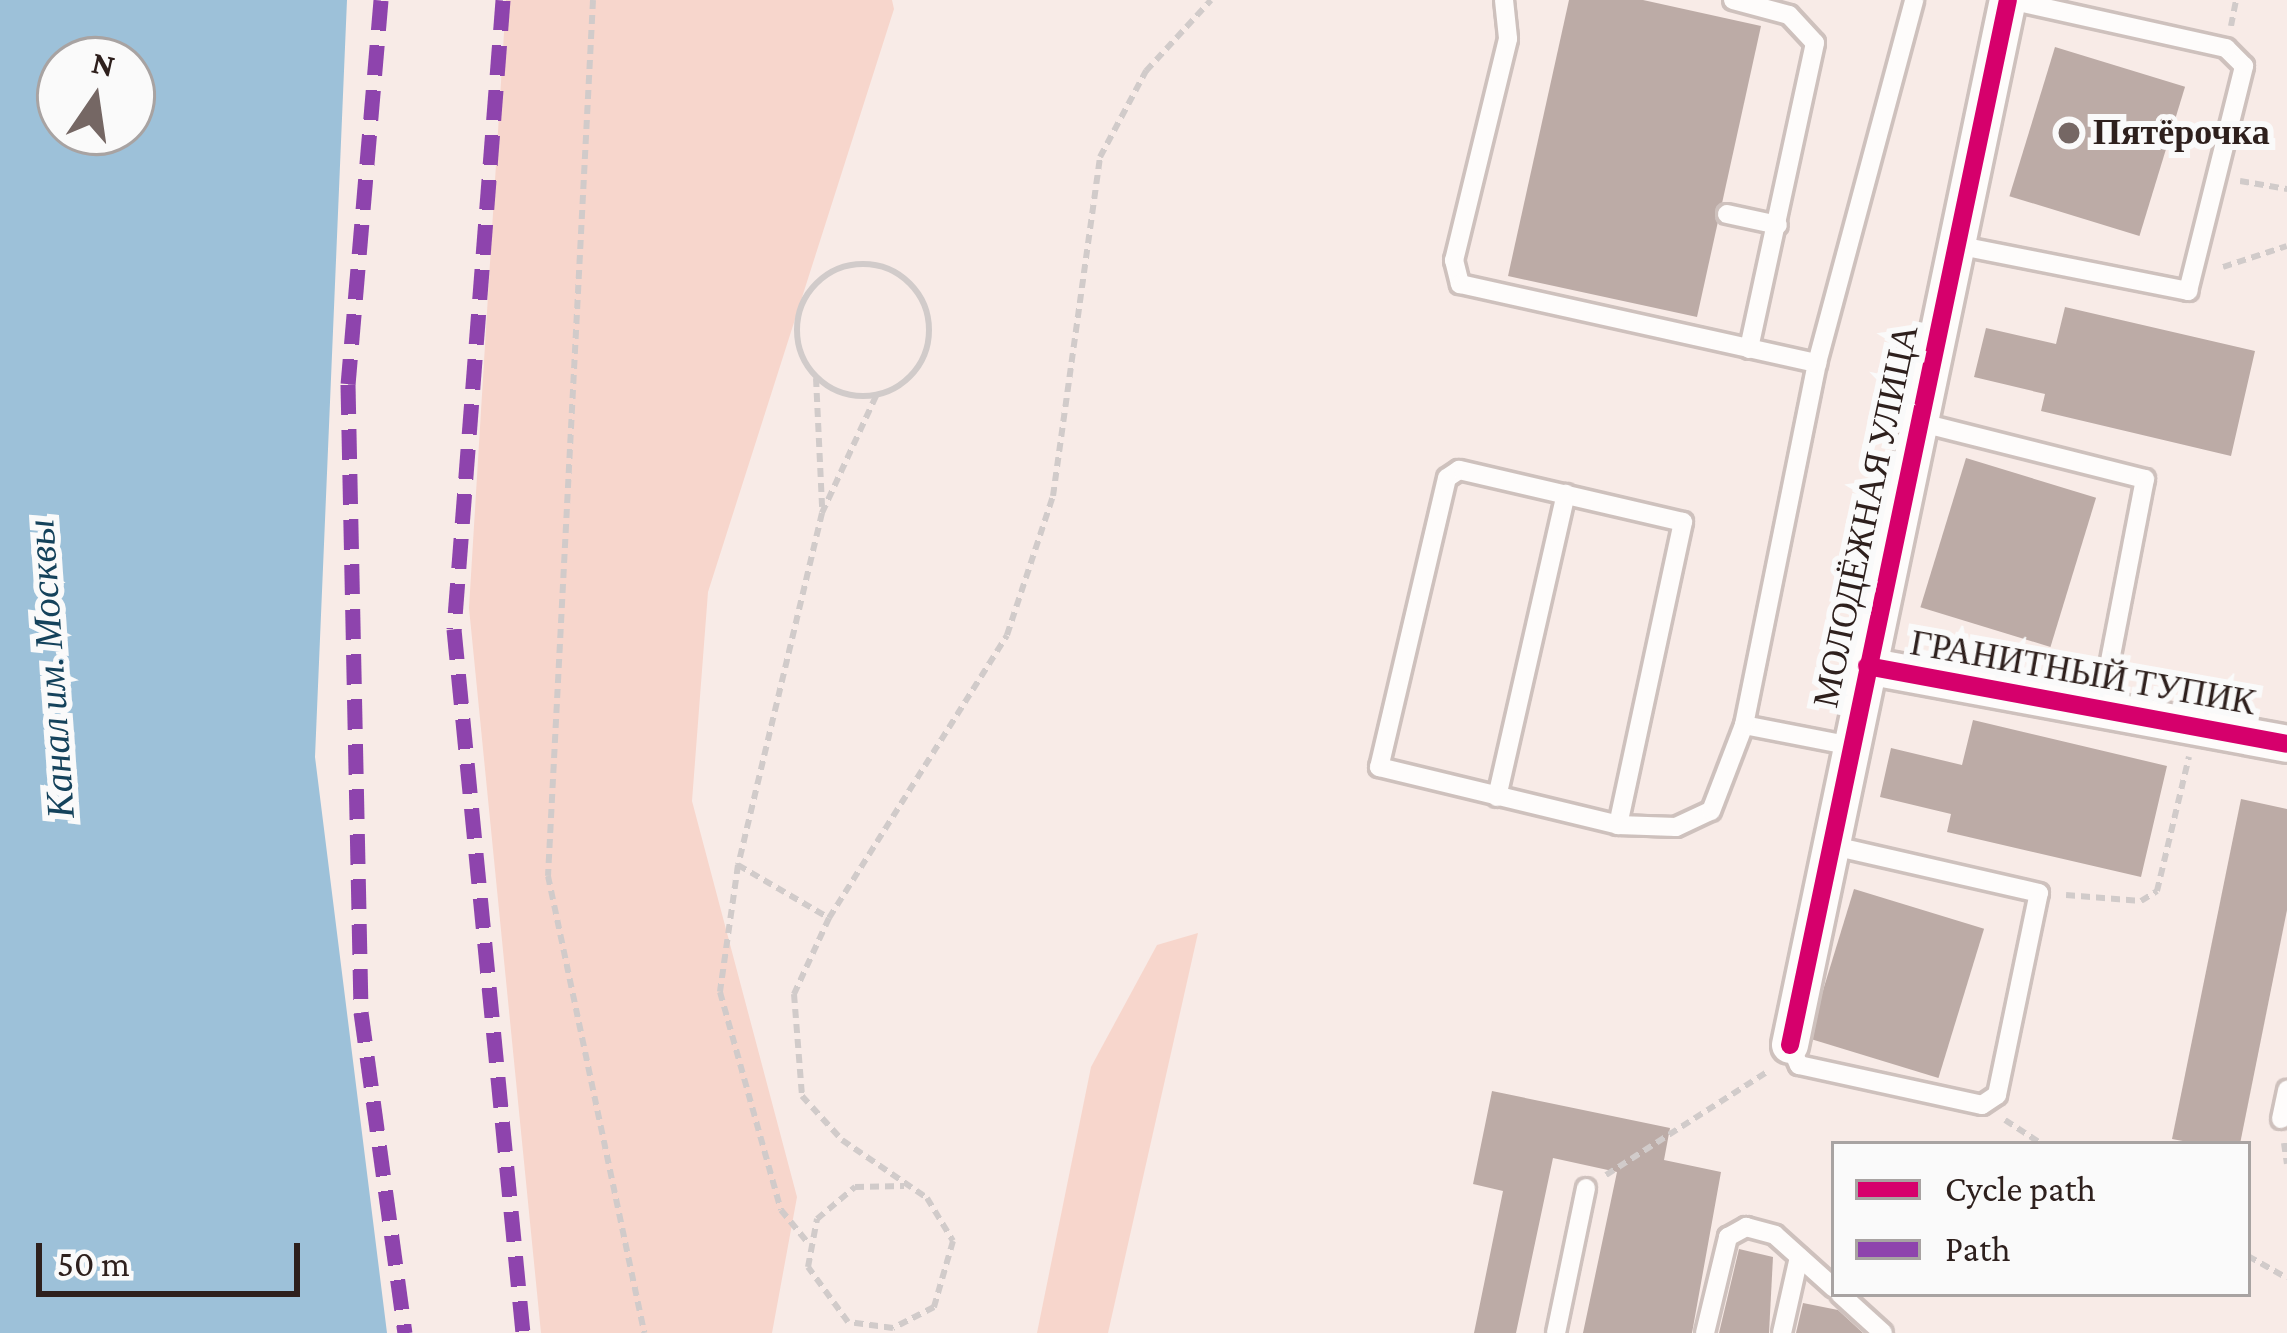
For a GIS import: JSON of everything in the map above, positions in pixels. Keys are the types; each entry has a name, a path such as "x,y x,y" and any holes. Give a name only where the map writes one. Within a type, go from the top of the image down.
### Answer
{"street":[{"name":"МОЛОДЁЖНАЯ УЛИЦА","path":"1790,1051 2008,0"},
{"name":"ГРАНИТНЫЙ ТУПИК","path":"1867,666 2099,717 2196,726 2287,744"}],"lane":[{"path":"1504,0 1508,39 1454,260 1460,284 1817,363"},
{"path":"1732,0 1789,15 1815,43 1749,349"},
{"path":"1618,825 1683,522 1459,470 1447,478 1379,758 1386,771 1618,825 1676,827 1711,811 1744,725 1817,363 1914,0"},
{"path":"1956,245 2169,292 2188,291 2197,276 2242,58 2008,0"},
{"path":"1727,214 1778,225"},
{"path":"1918,422 2145,479 2099,717"},
{"path":"1497,797 1566,494"},
{"path":"1744,725 1852,746"},
{"path":"1790,1051 1982,1105 1997,1095 2038,893 1833,845"},
{"path":"2281,1119 2287,1090"},
{"path":"1556,1333 1586,1188"},
{"path":"1705,1333 1728,1237 1746,1227 1799,1257 1831,1286"},
{"path":"1783,1333 1799,1257"},
{"path":"1844,1297 1883,1333"}],"path":[{"path":"592,0 548,876 644,1333"},
{"path":"822,513 816,378 797,341 804,299 835,269 878,265 916,290 930,331 914,374 877,396 822,513 739,865 720,992 782,1210 808,1243 815,1289 859,1329 915,1321 947,1288 944,1217 802,1096 794,994 829,918 1007,635 1053,496 1100,158 1146,71 1211,0"},
{"path":"2269,186 2287,190"},
{"path":"2197,276 2287,246"},
{"path":"816,378 877,396"},
{"path":"2038,893 2151,898 2196,726"},
{"path":"739,865 829,918"},
{"path":"1586,1188 1790,1051"},
{"path":"1982,1105 2037,1141"},
{"path":"808,1243 825,1210 855,1186 904,1186"},
{"path":"2251,1258 2287,1278"}],"shaded area":[{"path":"506,0 892,0 894,9 708,592 692,801 797,1197 772,1333 541,1333 469,608"},
{"path":"1198,933 1108,1333 1037,1333 1091,1067 1157,945"}],"water":[{"name":"Канал им. Москвы","path":"0,0 347,0 315,757 387,1333 0,1333"}],"building":[{"path":"1569,0 1643,0 1761,26 1697,317 1508,276"},
{"path":"2055,47 2185,87 2139,236 2009,196"},
{"path":"2065,307 2255,351 2231,456 2041,411 2045,394 1974,377 1986,328 2056,344"},
{"path":"1966,458 2096,498 2050,647 1920,607"},
{"path":"1973,720 2167,766 2141,877 1947,832 1951,814 1880,797 1891,748 1962,765"},
{"path":"2241,799 2287,809 2287,910 2241,1141 2172,1139"},
{"path":"1854,889 1984,929 1938,1078 1808,1038"},
{"path":"1492,1091 1670,1128 1664,1160 1721,1172 1692,1333 1583,1333 1617,1172 1553,1158 1516,1333 1474,1333 1503,1191 1473,1184"},
{"path":"1739,1249 1773,1257 1769,1333 1719,1333"},
{"path":"1803,1303 1838,1310 1863,1333 1796,1333"}],"marked path":[{"path":"381,0 348,384 361,1012 405,1333"},
{"path":"503,0 454,629 523,1333"}],"cycle path":[{"path":"1790,1045 2008,0"},
{"path":"1867,666 2287,744"}],"place":[{"name":"Пятёрочка","path":"2069,133"}]}
